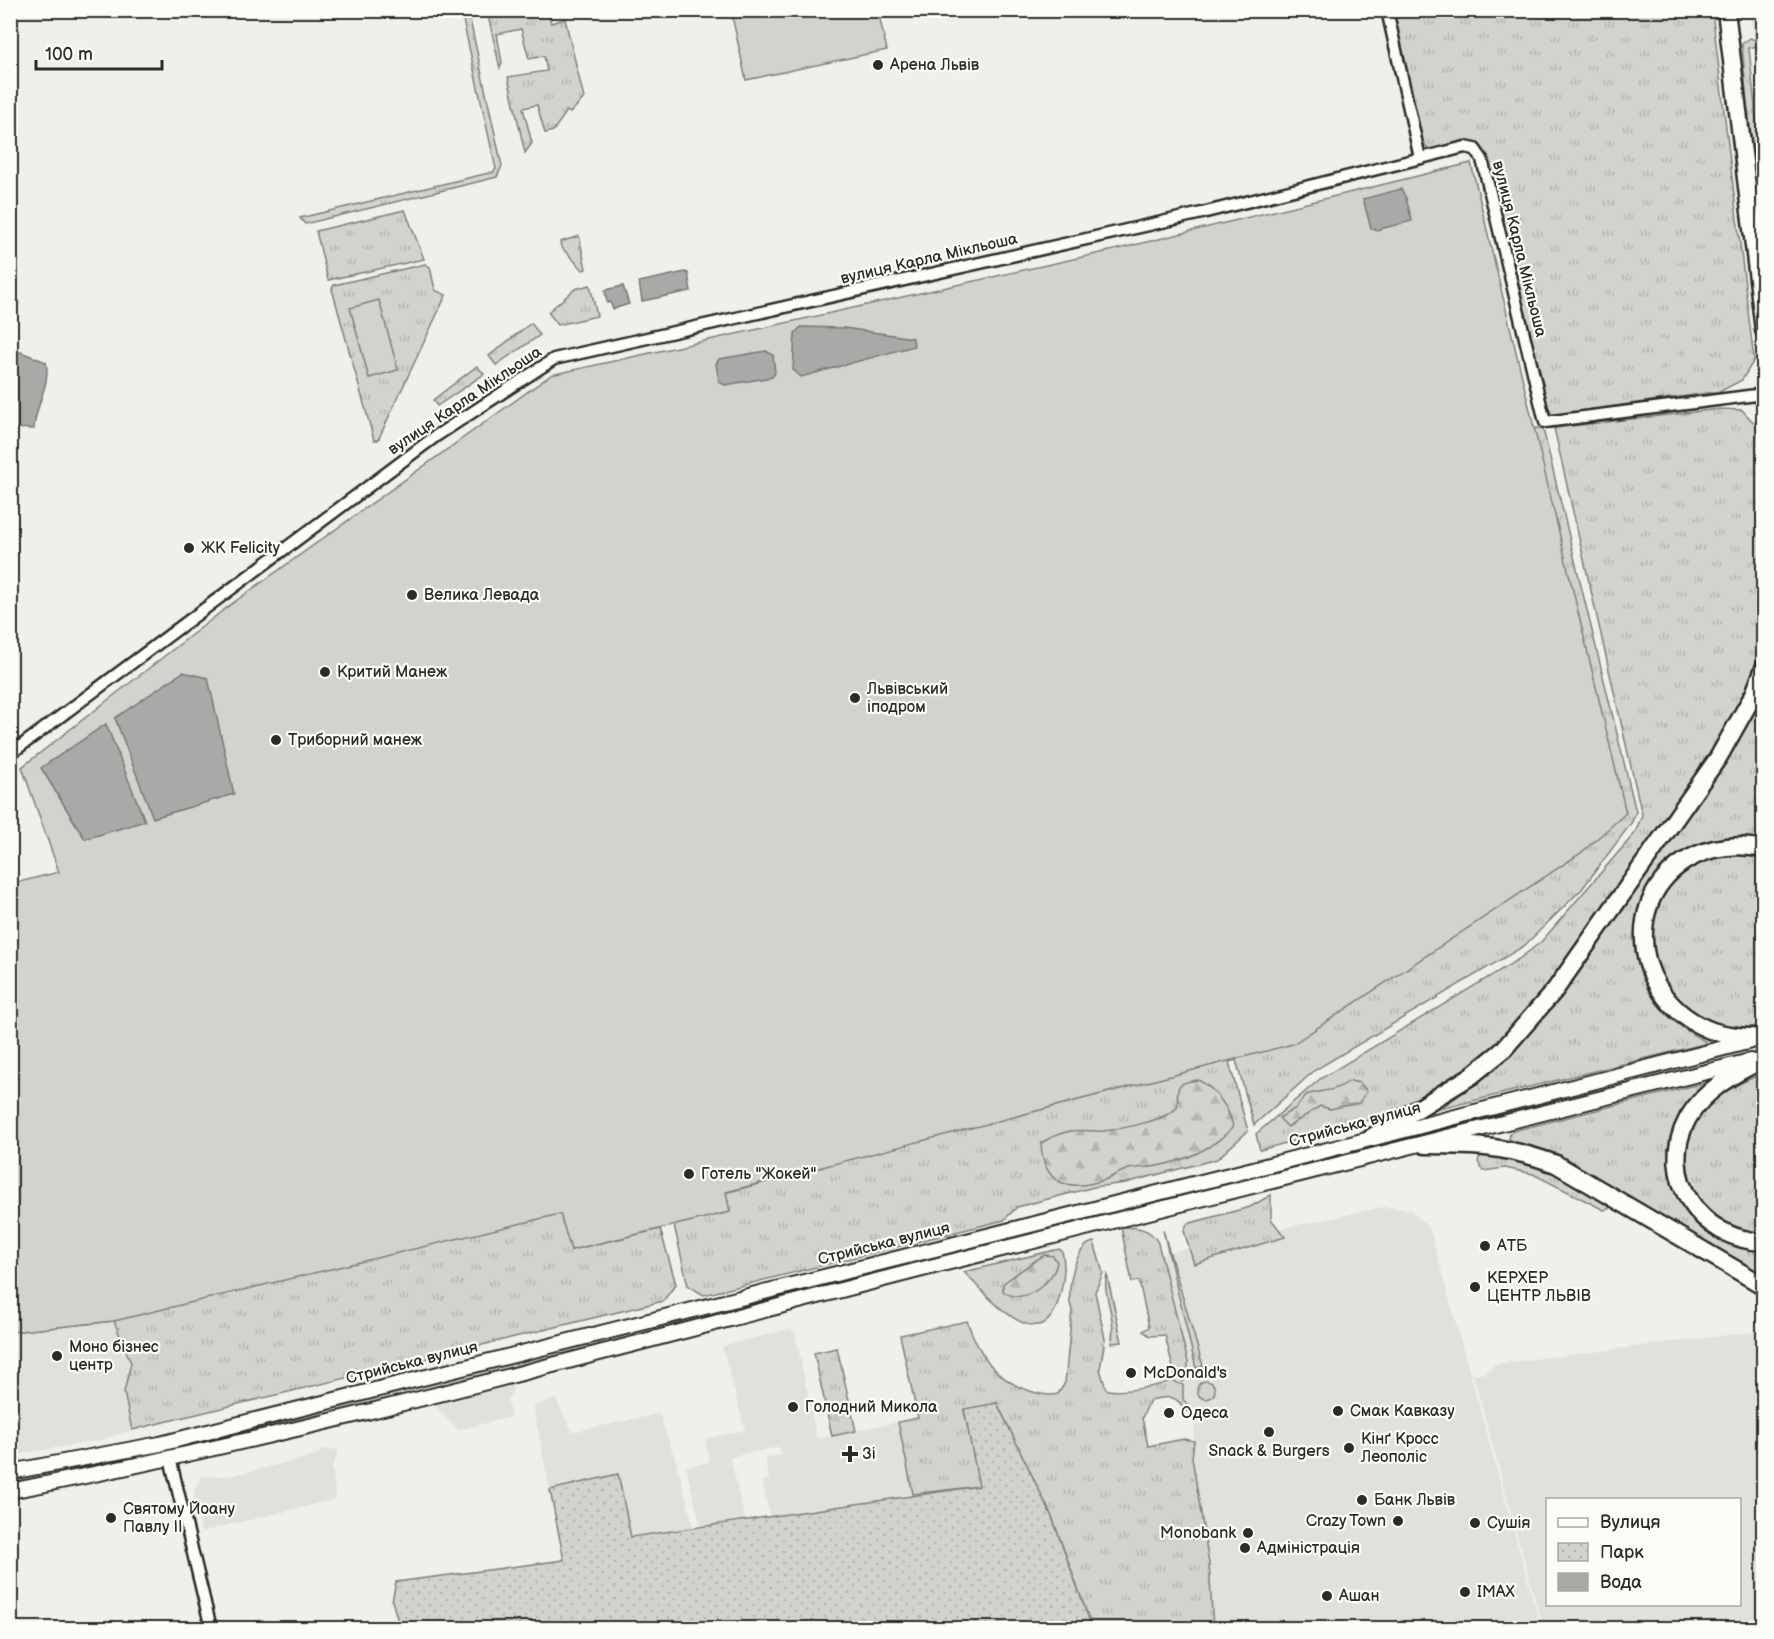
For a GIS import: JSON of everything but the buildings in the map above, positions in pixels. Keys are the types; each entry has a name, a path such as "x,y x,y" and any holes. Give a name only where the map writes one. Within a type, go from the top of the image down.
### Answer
{"highway":[{"path":"1726,10 1764,330"},
{"path":"1372,1137 1472,1076 1502,1051 1533,1017 1555,990 1718,758 1754,694 1764,668"},
{"path":"1763,1038 1706,1029 1684,1017 1658,988 1645,957 1643,940 1647,909 1654,893 1677,866 1693,856 1720,848 1748,846 1764,849"},
{"path":"1764,1058 1717,1086 1696,1108 1681,1135 1676,1167 1684,1194 1701,1216 1715,1227 1733,1235 1764,1242"},
{"path":"1425,1145 1482,1146 1518,1150 1556,1164 1764,1286"}],"main road":[{"name":"Стрийська вулиця","path":"10,1472 160,1444 1763,1038"},
{"name":"Стрийська вулиця","path":"10,1491 170,1458 792,1305 1158,1208 1425,1145 1764,1058"},
{"path":"1154,1193 1158,1208"}],"street":[{"path":"1387,10 1420,158"},
{"name":"вулиця Карла Мікльоша","path":"10,754 436,436 554,359 1202,213 1465,147 1479,153 1545,422 1764,394"},
{"path":"170,1458 211,1629"}],"shaded area":[{"path":"1750,11 1763,11 1762,98 1751,20"},
{"path":"1384,1207 1411,1210 1430,1230 1541,1628 1213,1628 1209,1564 1192,1457 1195,1423 1191,1409 1182,1395 1185,1377 1161,1254"},
{"path":"114,1321 131,1363 124,1392 132,1430 100,1440 11,1456 11,1332"},
{"path":"790,1329 795,1333 817,1439 898,1422 913,1494 770,1517 762,1481 769,1479 765,1458 781,1455 779,1447 730,1457 745,1521 701,1527 686,1467 709,1462 705,1439 745,1430 722,1346"},
{"path":"1763,1331 1763,1628 1543,1628 1473,1375 1486,1373 1495,1364"},
{"path":"512,1385 513,1391 507,1399 511,1417 458,1430 433,1404"},
{"path":"556,1399 572,1432 659,1414 676,1461 694,1528 630,1537 618,1474 550,1490 533,1406"},
{"path":"325,1449 339,1450 332,1468 336,1499 201,1532 194,1492 201,1476 230,1476 314,1456"}],"green space":[{"path":"461,11 468,11 502,166 497,177 305,224 300,218 493,172 496,169"},
{"path":"487,11 548,11 551,23 565,19 584,98 570,113 567,111 553,131 545,133 537,105 523,108 532,143 525,153 508,77 547,71 544,56 529,59 521,29 497,34 502,63 500,68"},
{"path":"731,11 878,11 887,50 746,80"},
{"path":"1392,11 1712,11 1754,360 1742,380 1721,391 1552,415 1488,157 1477,145 1470,143 1431,150 1421,142"},
{"path":"1750,38 1755,40 1757,46 1749,48 1763,186 1763,225 1747,104 1742,44"},
{"name":"Львівський іподром","path":"1471,163 1626,813 1581,853 1293,1044 726,1192 730,1212 571,1250 560,1214 114,1321 11,1332 11,884 59,872 22,767 230,605 551,375 1114,250"},
{"path":"405,210 424,259 328,280 316,231"},
{"path":"579,236 586,269 583,270 561,247 560,242"},
{"path":"425,264 430,267 435,290 446,295 378,440 374,440 332,289 334,285"},
{"path":"590,285 597,316 558,325 548,312 575,289"},
{"path":"379,300 398,370 369,378 350,308"},
{"path":"531,323 540,335 496,365 489,356"},
{"path":"477,366 484,374 437,406 433,400"},
{"path":"1720,409 1742,410 1757,426 1763,467 1763,637 1748,692 1728,727 1535,1004 1498,1046 1440,1091 1387,1115 1260,1150 1256,1134 1320,1079 1519,959 1541,942 1635,833 1642,815 1554,428"},
{"path":"1523,429 1543,429 1636,812 1632,822 1582,889 1524,946 1315,1070 1254,1125 1236,1060 1229,1062 1248,1131 1217,1159 1125,1183 1094,1187 1017,1207 1004,1220 704,1295 688,1286 674,1225 730,1212 725,1193 823,1167"},
{"path":"1763,689 1763,841 1727,842 1699,847 1670,863 1654,880 1643,900 1636,922 1635,945 1640,968 1649,991 1673,1021 1708,1043 1440,1109 1500,1061 1553,1005"},
{"path":"1746,853 1763,858 1763,1025 1727,1027 1697,1016 1673,996 1657,969 1651,940 1655,909 1671,881 1705,857"},
{"path":"1763,1074 1763,1236 1738,1231 1723,1223 1695,1196 1686,1183 1685,1150 1689,1134 1706,1107 1733,1088"},
{"path":"1198,1080 1210,1088 1221,1100 1229,1113 1233,1127 1208,1147 1178,1161 1154,1167 1129,1169 1091,1184 1069,1185 1060,1182 1047,1168 1041,1143 1075,1130 1112,1130 1164,1116 1177,1107 1180,1085"},
{"path":"1350,1081 1360,1083 1367,1091 1359,1103 1330,1109 1320,1106 1288,1127 1279,1118 1296,1108 1306,1095 1333,1089"},
{"path":"1712,1081 1681,1116 1674,1132 1669,1166 1672,1183 1688,1212 1700,1225 1726,1240 1763,1248 1763,1279 1559,1161 1509,1139 1513,1131"},
{"path":"1371,1143 1374,1148 1186,1195 1183,1193"},
{"path":"1481,1151 1519,1156 1609,1199 1609,1209 1604,1210 1533,1174 1505,1168 1483,1171 1478,1162"},
{"path":"636,1184 566,1228 571,1250 660,1229 676,1284 663,1301 132,1430 124,1392 131,1363 114,1321 11,1332 10,1262"},
{"path":"1271,1195 1271,1219 1285,1237 1194,1264 1184,1231 1187,1224 1250,1207"},
{"path":"1132,1205 1136,1206 1133,1210 719,1316 707,1315 710,1311"},
{"path":"1121,1227 1147,1231 1158,1243 1188,1362 1188,1374 1183,1382 1175,1376 1165,1335 1150,1336 1143,1331 1149,1327 1139,1281 1132,1282"},
{"path":"1163,1230 1203,1366 1196,1368"},
{"path":"1094,1242 1103,1273 1095,1292 1105,1339 1100,1369 1106,1389 1119,1391 1139,1389 1171,1380 1183,1385 1183,1399 1191,1409 1186,1412 1179,1402 1167,1397 1150,1400 1142,1418 1148,1446 1184,1439 1194,1441 1192,1457 1209,1564 1213,1628 1092,1628 1052,1517 997,1403 964,1410 980,1486 913,1494 898,1422 918,1418 900,1335 967,1321 983,1355 998,1373 1030,1391 1048,1395 1058,1394 1065,1383 1073,1271 1081,1251"},
{"path":"1059,1249 1062,1251 1064,1263 1060,1296 1050,1318 1039,1325 1026,1324 1012,1317 964,1272"},
{"path":"1045,1255 1053,1256 1057,1262 1055,1270 1044,1285 1019,1296 1003,1291 1003,1284"},
{"path":"1107,1275 1122,1342 1111,1343 1113,1333 1106,1290"},
{"path":"679,1320 683,1323 680,1327 167,1454 11,1486 11,1480 166,1447"},
{"path":"837,1348 856,1431 832,1436 814,1353"},
{"path":"1206,1381 1212,1384 1215,1390 1212,1396 1206,1399 1200,1396 1197,1390 1200,1384"},
{"path":"997,1403 1052,1517 1092,1628 400,1628 392,1601 396,1582 564,1560 550,1490 618,1474 631,1537 979,1486 964,1409"}],"water":[{"path":"1401,189 1406,198 1412,221 1376,230 1371,228 1363,199"},
{"path":"688,273 691,291 642,301 639,282"},
{"path":"623,286 629,304 613,309 610,302 607,303 605,290"},
{"path":"801,327 844,328 913,338 914,346 801,377 793,370 795,333"},
{"path":"766,351 773,355 775,373 772,377 725,385 719,382 716,364 719,359"},
{"path":"21,352 46,362 45,387 34,429 11,428 11,354"},
{"path":"183,672 208,678 234,794 153,818 115,718"},
{"path":"106,724 145,821 85,839 41,768"}],"place":[{"name":"Арена Львів","path":"878,65"},
{"name":"ЖК Felicity","path":"189,548"},
{"name":"Велика Левада","path":"412,595"},
{"name":"Критий Манеж","path":"325,672"},
{"name":"Львівський іподром","path":"855,698"},
{"name":"Триборний манеж","path":"276,740"},
{"name":"Готель \"Жокей\"","path":"689,1174"},
{"name":"АТБ","path":"1485,1246"},
{"name":"КЕРХЕР ЦЕНТР ЛЬВІВ","path":"1475,1287"},
{"name":"Моно бізнес центр","path":"57,1356"},
{"name":"McDonald's","path":"1131,1373"},
{"name":"Голодний Микола","path":"793,1407"},
{"name":"Смак Кавказу","path":"1338,1411"},
{"name":"Одеса","path":"1169,1413"},
{"name":"Snack & Burgers","path":"1269,1432"},
{"name":"Кінґ Кросс Леополіс","path":"1349,1448"},
{"name":"3і","path":"850,1454"},
{"name":"Банк Львів","path":"1362,1500"},
{"name":"Святому Йоану Павлу ІІ","path":"111,1518"},
{"name":"Crazy Town","path":"1398,1521"},
{"name":"Сушія","path":"1475,1523"},
{"name":"Monobank","path":"1248,1533"},
{"name":"Адміністрація","path":"1245,1548"},
{"name":"IMAX","path":"1465,1592"},
{"name":"Ашан","path":"1327,1596"}]}
